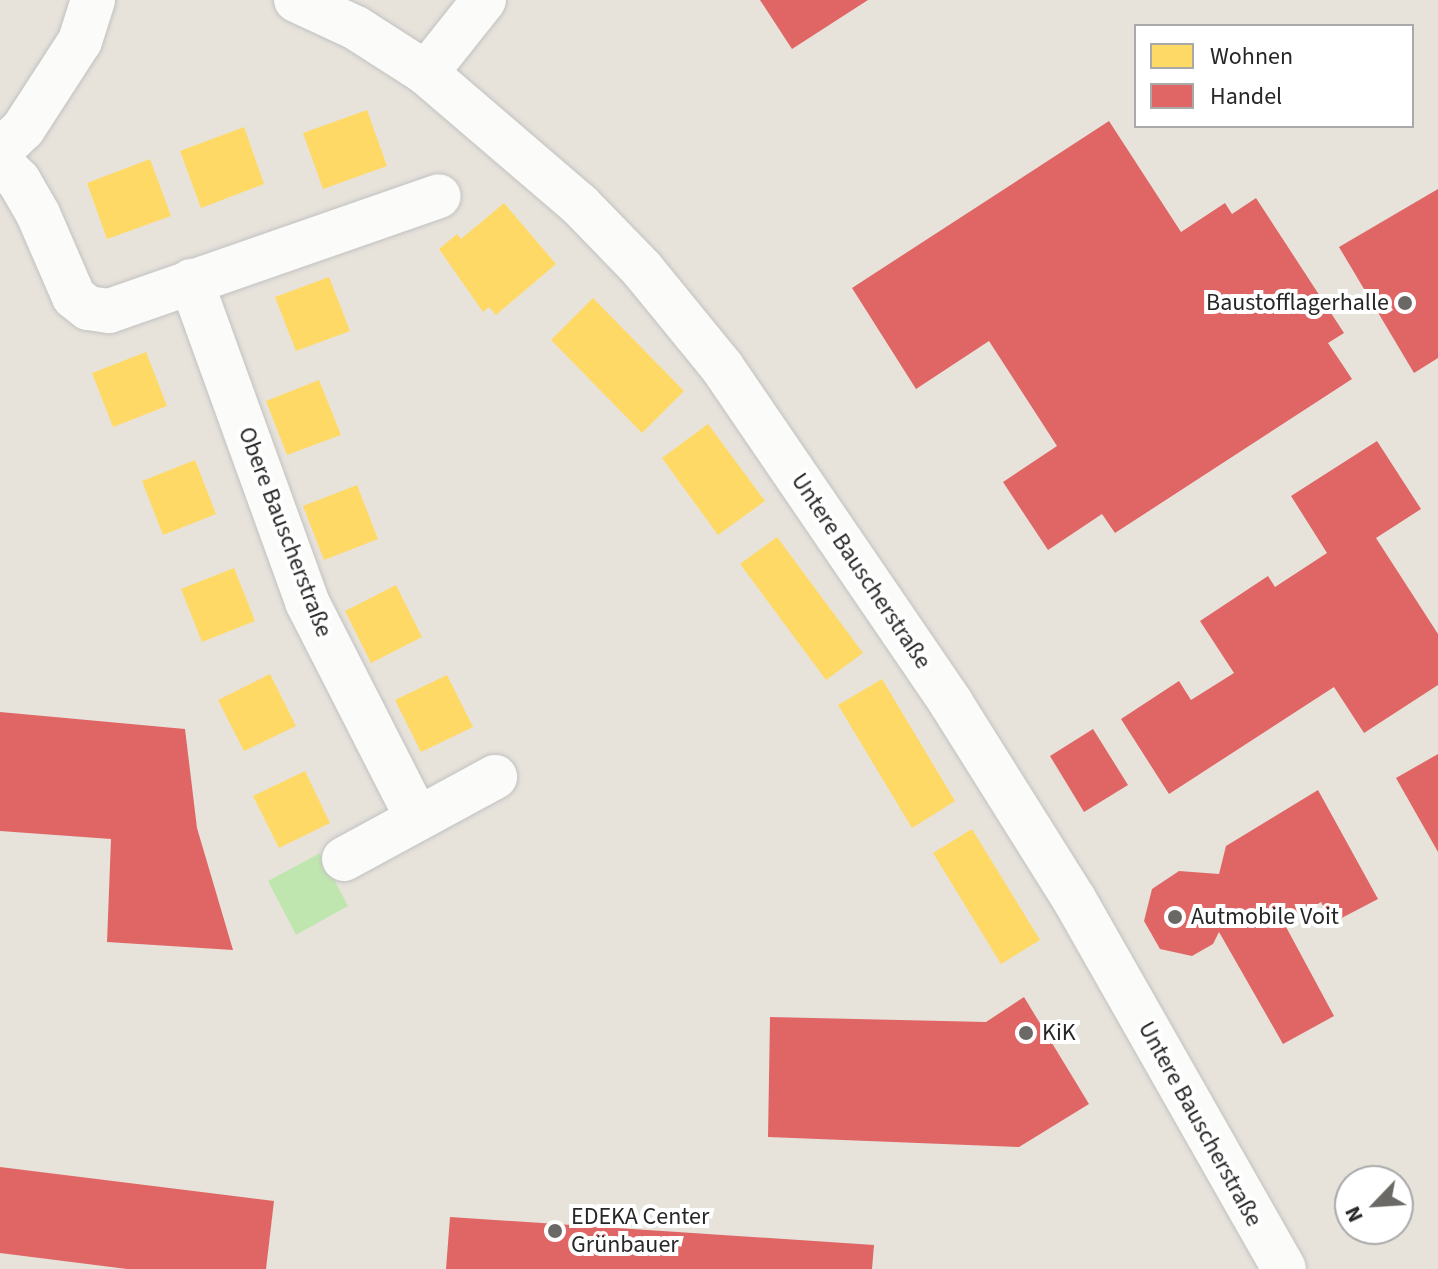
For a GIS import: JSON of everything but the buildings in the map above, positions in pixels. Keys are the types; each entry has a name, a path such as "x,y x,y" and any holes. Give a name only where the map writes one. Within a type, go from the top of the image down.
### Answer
{"street":[{"path":"0,151 23,129 80,41 93,0"},
{"name":"Untere Bauscherstraße","path":"296,0 356,28 426,73 580,205 642,269 722,367 951,703 1074,899 1284,1269"},
{"path":"426,73 484,0"},
{"path":"0,162 19,181 74,297 88,308 109,311 439,196"},
{"name":"Obere Bauscherstraße","path":"191,281 307,602 417,818"},
{"path":"344,859 495,777"}],"green space":[{"path":"320,853 348,906 296,935 268,881"}],"place":[{"name":"Baustofflagerhalle","path":"1405,303"},
{"name":"Autmobile Voit","path":"1175,917"},
{"name":"KiK","path":"1026,1033"},
{"name":"EDEKA Center Grünbauer","path":"555,1231"}]}
